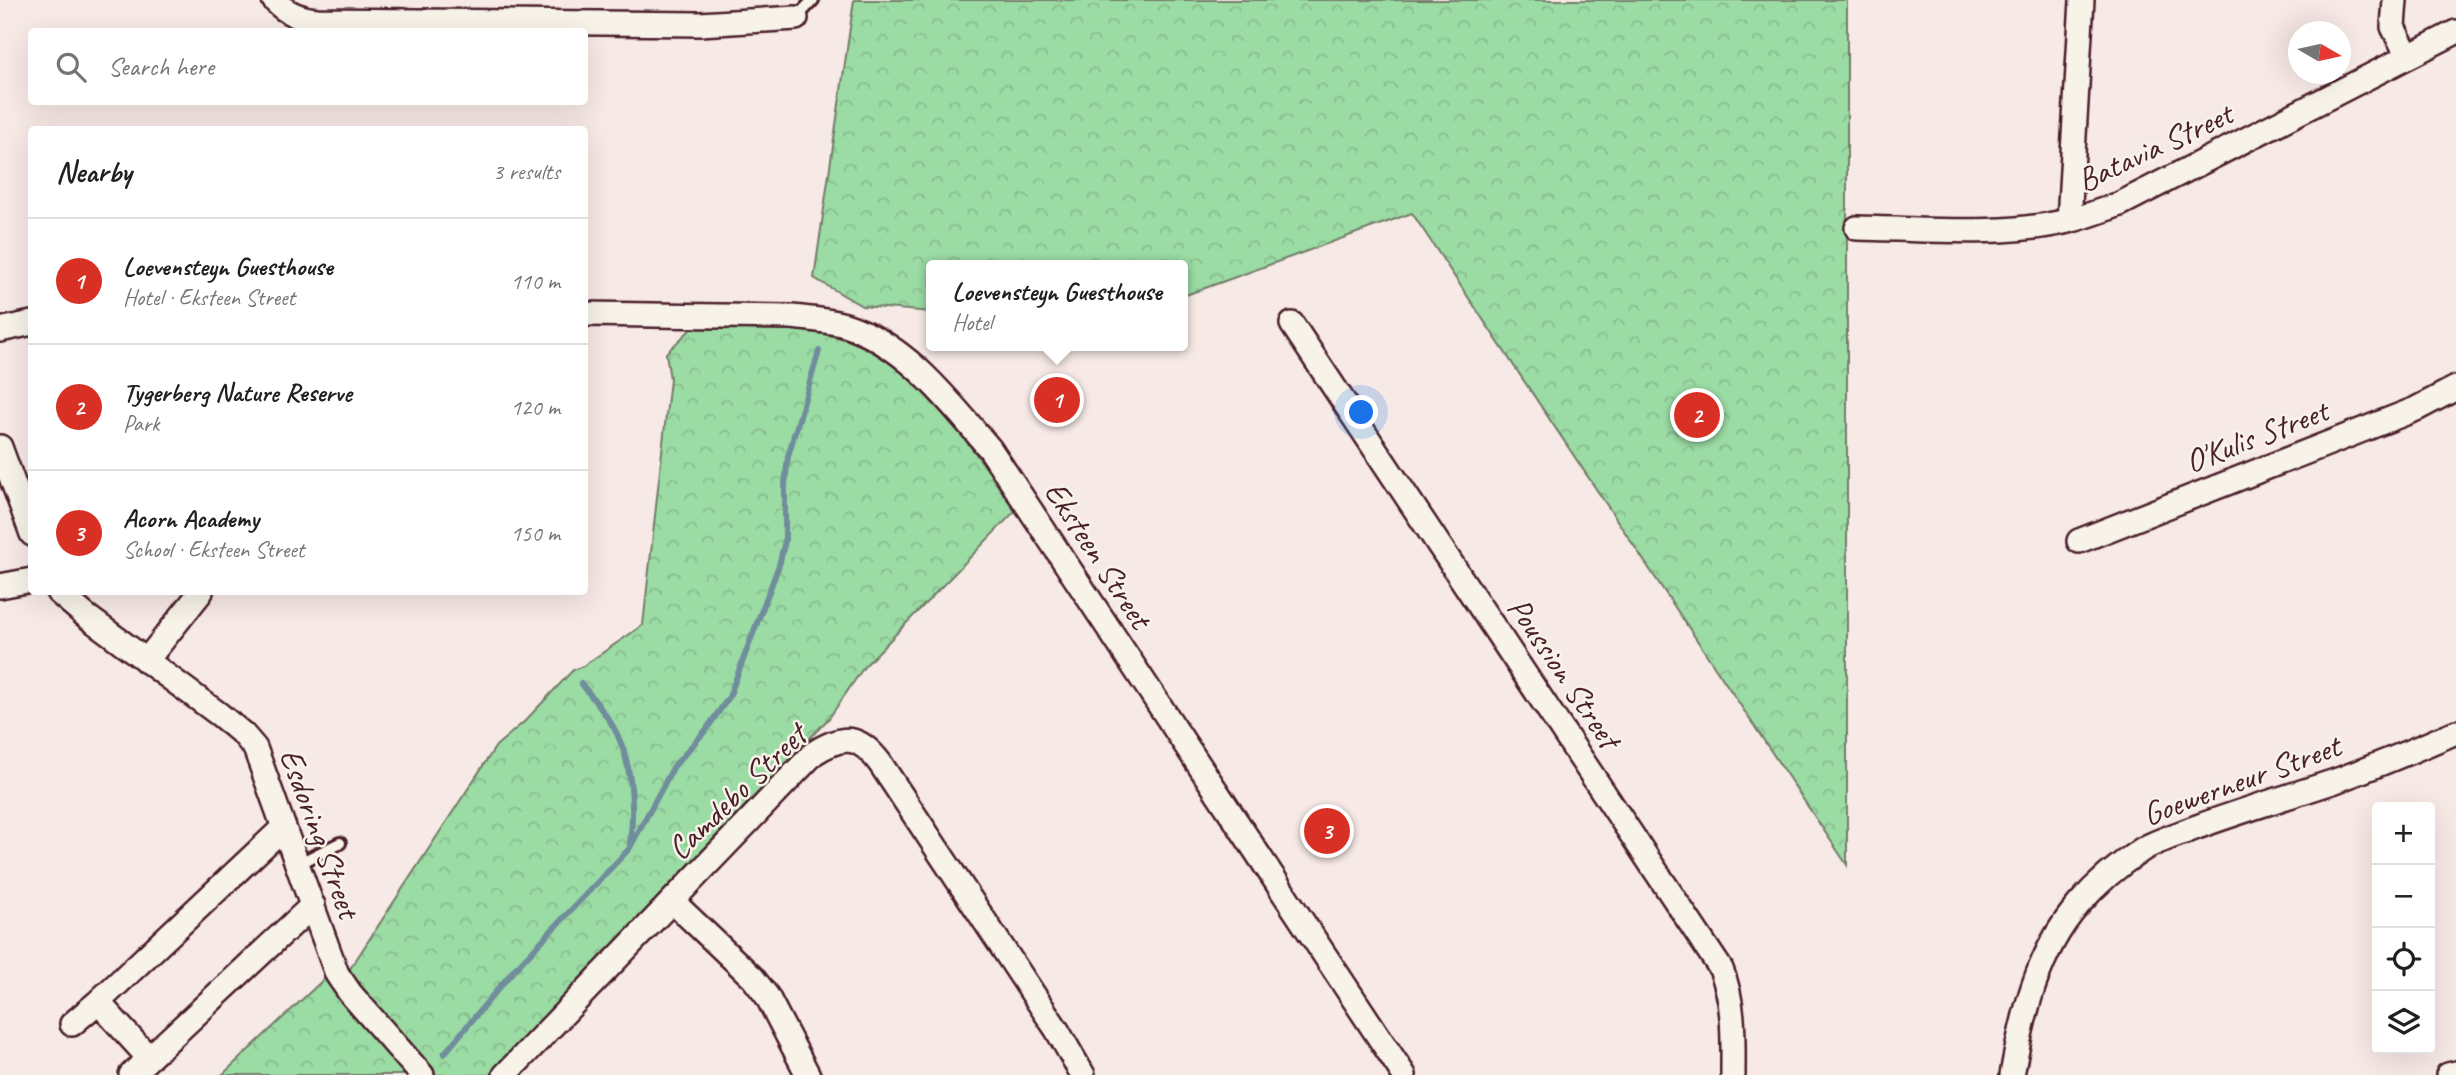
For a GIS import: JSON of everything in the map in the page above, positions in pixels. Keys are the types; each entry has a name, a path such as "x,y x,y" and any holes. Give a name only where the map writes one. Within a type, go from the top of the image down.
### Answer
{"street":[{"path":"274,0 296,16 318,20 700,24 796,19"},
{"path":"2069,221 2082,0"},
{"path":"2395,0 2393,27 2408,56"},
{"name":"Batavia Street","path":"1857,228 1991,229 2069,221 2119,204 2456,32"},
{"name":"Eksteen Street","path":"588,314 792,317 816,320 845,325 877,340 908,362 953,405 990,449 1404,1075"},
{"path":"0,330 28,324"},
{"name":"Poussion Street","path":"1292,324 1714,957 1729,988 1733,1075"},
{"name":"O'Kulis Street","path":"2079,541 2416,409 2456,388"},
{"path":"0,447 28,523"},
{"path":"0,586 28,581"},
{"name":"Esdoring Street","path":"62,595 220,715 250,741 263,768 337,974 350,993 422,1075"},
{"path":"146,661 199,595"},
{"name":"Goewerneur Street","path":"2012,1075 2021,1028 2042,964 2078,905 2113,872 2145,848 2181,833 2338,779 2456,732"},
{"name":"Camdebo Street","path":"505,1075 814,753 832,741 842,739 857,741 868,747 1057,1030 1083,1075"},
{"path":"72,1024 284,827"},
{"path":"672,901 753,978 767,996 808,1075"},
{"path":"131,1075 313,905"},
{"path":"98,1002 149,1058"},
{"path":"2448,1075 2456,1073"}],"lane":[{"path":"796,19 813,0"},
{"path":"298,864 340,843"}],"green space":[{"path":"854,0 1847,0 1847,865 1412,213 1188,294 1188,260 926,260 926,312 862,306 814,278"},
{"path":"693,327 765,328 820,333 865,348 916,384 939,408 981,460 1015,511 864,667 829,718 491,1075 435,1075 348,972 496,746 525,721 573,670 643,625 670,379 666,353"},
{"path":"325,978 408,1075 222,1075"}],"waterway":[{"path":"444,1054 513,971 629,849 674,766 706,730 729,697 779,565 785,541 788,456 819,351"},
{"path":"581,683 611,723 624,750 632,797 630,843"}],"place":[{"name":"Loevensteyn Guesthouse","path":"1057,400"},
{"name":"Tygerberg Nature Reserve","path":"1697,415"},
{"name":"Acorn Academy","path":"1327,831"}]}
